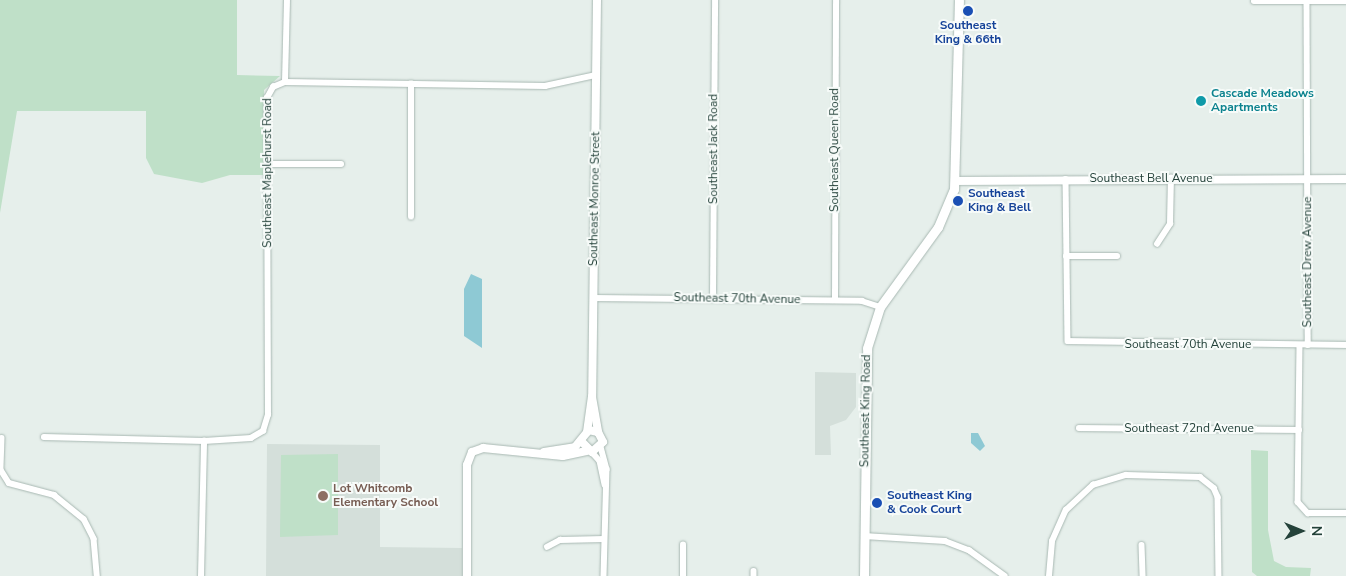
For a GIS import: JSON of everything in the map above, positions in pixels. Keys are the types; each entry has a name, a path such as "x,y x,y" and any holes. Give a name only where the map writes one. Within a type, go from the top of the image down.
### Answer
{"main road":[{"name":"Southeast King Road","path":"864,576 865,365 880,307 938,227 956,181 959,0"}],"street":[{"path":"286,0 285,82 552,86 596,74"},
{"name":"Southeast Monroe Street","path":"587,432 592,397 597,0"},
{"name":"Southeast Jack Road","path":"713,299 715,0"},
{"name":"Southeast Queen Road","path":"835,300 836,0"},
{"name":"Southeast Drew Avenue","path":"1307,0 1308,345"},
{"path":"1254,1 1346,1"},
{"name":"Southeast Maplehurst Road","path":"204,441 260,434 268,420 267,98 273,87 285,82"},
{"path":"411,217 412,84"},
{"path":"268,164 341,164"},
{"path":"1157,244 1170,224 1171,178"},
{"name":"Southeast Bell Avenue","path":"956,181 1346,178"},
{"path":"1066,179 1066,256 1117,256"},
{"name":"Southeast 70th Avenue","path":"1066,256 1066,334 1075,344 1346,344"},
{"name":"Southeast 70th Avenue","path":"593,298 835,300 880,307"},
{"name":"Southeast Drew Avenue","path":"1300,345 1299,430 1301,509 1346,513"},
{"name":"Southeast Monroe Street","path":"592,397 602,447"},
{"name":"Southeast 72nd Avenue","path":"1078,428 1299,430"},
{"path":"543,452 569,450 581,441 587,432 598,432"},
{"path":"44,437 204,441 201,576"},
{"path":"2,438 1,470 10,483 54,495 84,519 94,539 97,576"},
{"path":"581,441 600,461 605,484"},
{"path":"467,576 467,465 472,452 484,448 543,452 563,456 602,447 607,469 605,484 604,576"},
{"path":"1049,576 1052,541 1066,510 1093,486 1135,475 1200,477 1214,488 1218,498 1219,576"},
{"path":"864,536 945,541 969,550 1005,576"},
{"path":"546,547 560,540 604,539"},
{"path":"683,544 683,576"},
{"path":"1142,545 1143,576"}],"shaded area":[{"path":"815,372 856,373 856,407 846,420 830,426 831,455 815,455"},
{"name":"Lot Whitcomb Elementary School","path":"267,444 380,445 380,547 462,548 462,576 266,576"}],"green space":[{"path":"0,0 237,0 237,75 280,76 264,90 263,175 230,175 202,183 154,174 146,158 146,111 17,111 0,213"},
{"path":"1251,450 1268,451 1268,530 1274,561 1286,567 1311,568 1310,576 1257,576 1252,572"},
{"path":"338,454 338,535 280,537 281,455"}],"water":[{"path":"471,274 482,279 482,348 464,336 464,289"},
{"path":"971,433 978,433 985,446 980,451 971,443"}],"place":[{"name":"Southeast King & 66th","path":"968,11"},
{"name":"Cascade Meadows Apartments","path":"1201,101"},
{"name":"Southeast King & Bell","path":"958,201"},
{"name":"Lot Whitcomb Elementary School","path":"323,496"},
{"name":"Southeast King & Cook Court","path":"877,503"}]}
